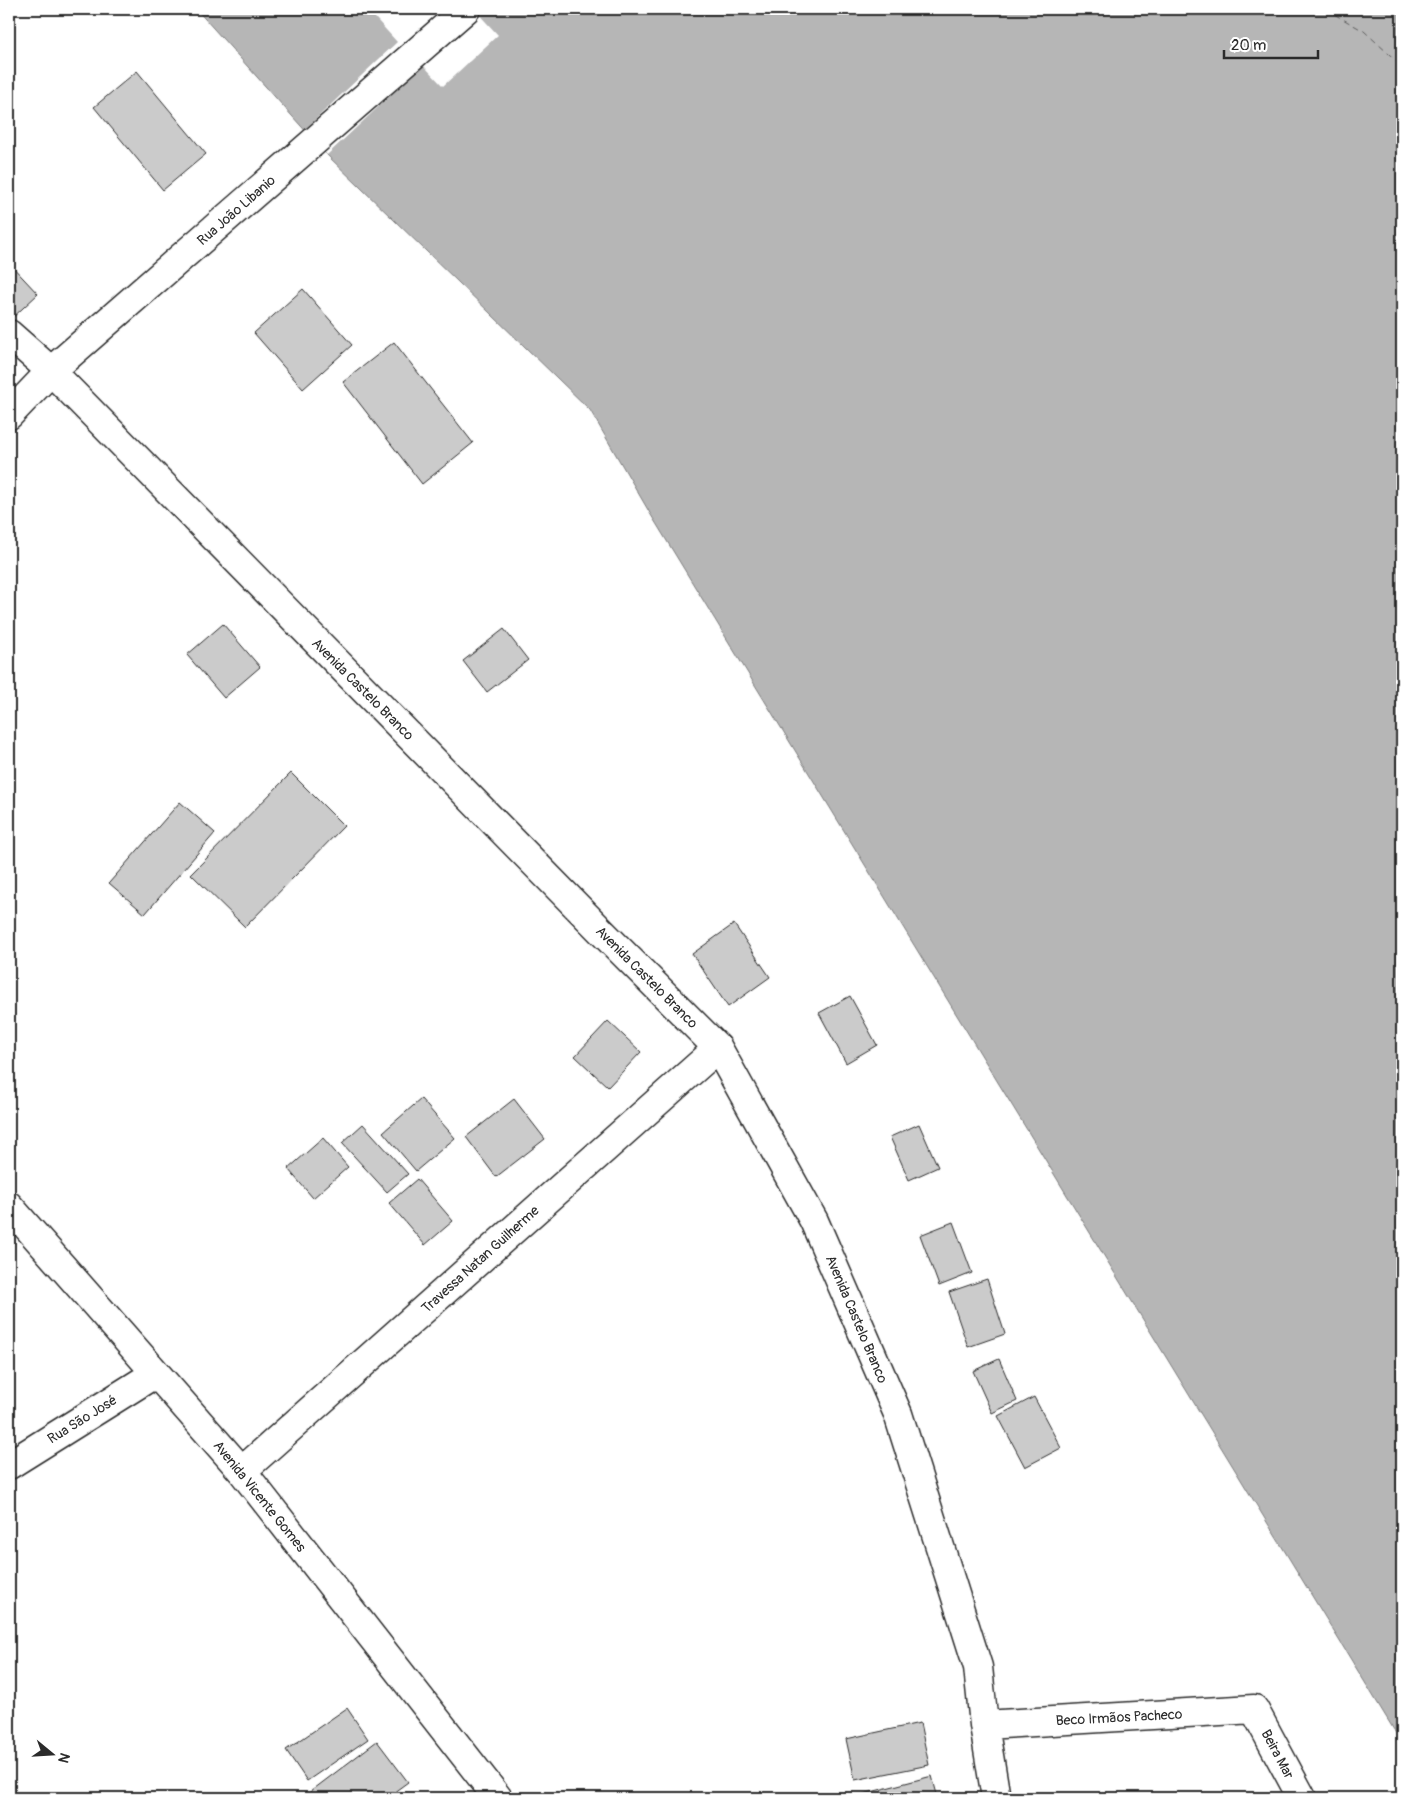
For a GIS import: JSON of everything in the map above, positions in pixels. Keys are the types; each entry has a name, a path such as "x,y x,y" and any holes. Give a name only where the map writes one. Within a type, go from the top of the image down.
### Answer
{"street":[{"name":"Rua João Libanio","path":"9,415 51,371 466,9"},
{"name":"Avenida Castelo Branco","path":"9,334 51,371 718,1048 814,1222 898,1414 978,1668 984,1725 996,1798"},
{"name":"Travessa Natan Guilherme","path":"242,1471 718,1048"},
{"name":"Avenida Vicente Gomes","path":"9,1206 242,1471 498,1798"},
{"name":"Rua São José","path":"9,1465 156,1373"},
{"name":"Beco Irmãos Pacheco","path":"984,1725 1254,1709"},
{"name":"Beira Mar","path":"1254,1709 1302,1798"}],"shaded area":[{"path":"196,9 1402,9 1402,1743 651,515 590,410 327,155"}],"pier":[{"path":"367,9 474,9 498,35 443,86 423,65 327,155 304,130 397,42"}],"building":[{"path":"137,71 206,154 163,190 94,107"},
{"path":"9,263 38,294 9,321"},
{"path":"303,289 352,345 303,389 254,333"},
{"path":"394,342 473,443 422,484 343,382"},
{"path":"223,624 260,667 224,698 187,655"},
{"path":"504,629 528,660 487,692 463,661"},
{"path":"291,773 344,826 245,927 191,874"},
{"path":"180,802 215,833 145,914 109,883"},
{"path":"734,924 770,977 728,1007 692,954"},
{"path":"850,996 877,1045 846,1063 819,1013"},
{"path":"608,1021 641,1052 608,1087 575,1056"},
{"path":"421,1099 455,1138 416,1171 383,1132"},
{"path":"514,1099 545,1139 496,1177 466,1137"},
{"path":"363,1124 408,1174 387,1192 342,1143"},
{"path":"919,1124 938,1167 909,1180 890,1137"},
{"path":"323,1138 348,1167 313,1198 288,1169"},
{"path":"417,1179 453,1221 425,1245 389,1203"},
{"path":"953,1222 972,1273 939,1286 920,1235"},
{"path":"987,1279 1005,1334 968,1347 949,1292"},
{"path":"999,1359 1017,1401 992,1413 973,1371"},
{"path":"1034,1397 1061,1448 1025,1467 998,1416"},
{"path":"347,1708 368,1739 307,1781 286,1750"},
{"path":"920,1723 929,1765 855,1780 846,1739"},
{"path":"377,1741 408,1782 386,1798 302,1798"},
{"path":"932,1776 938,1798 852,1797"}],"ferry route":[{"path":"1325,9 1364,31 1402,66"}]}
